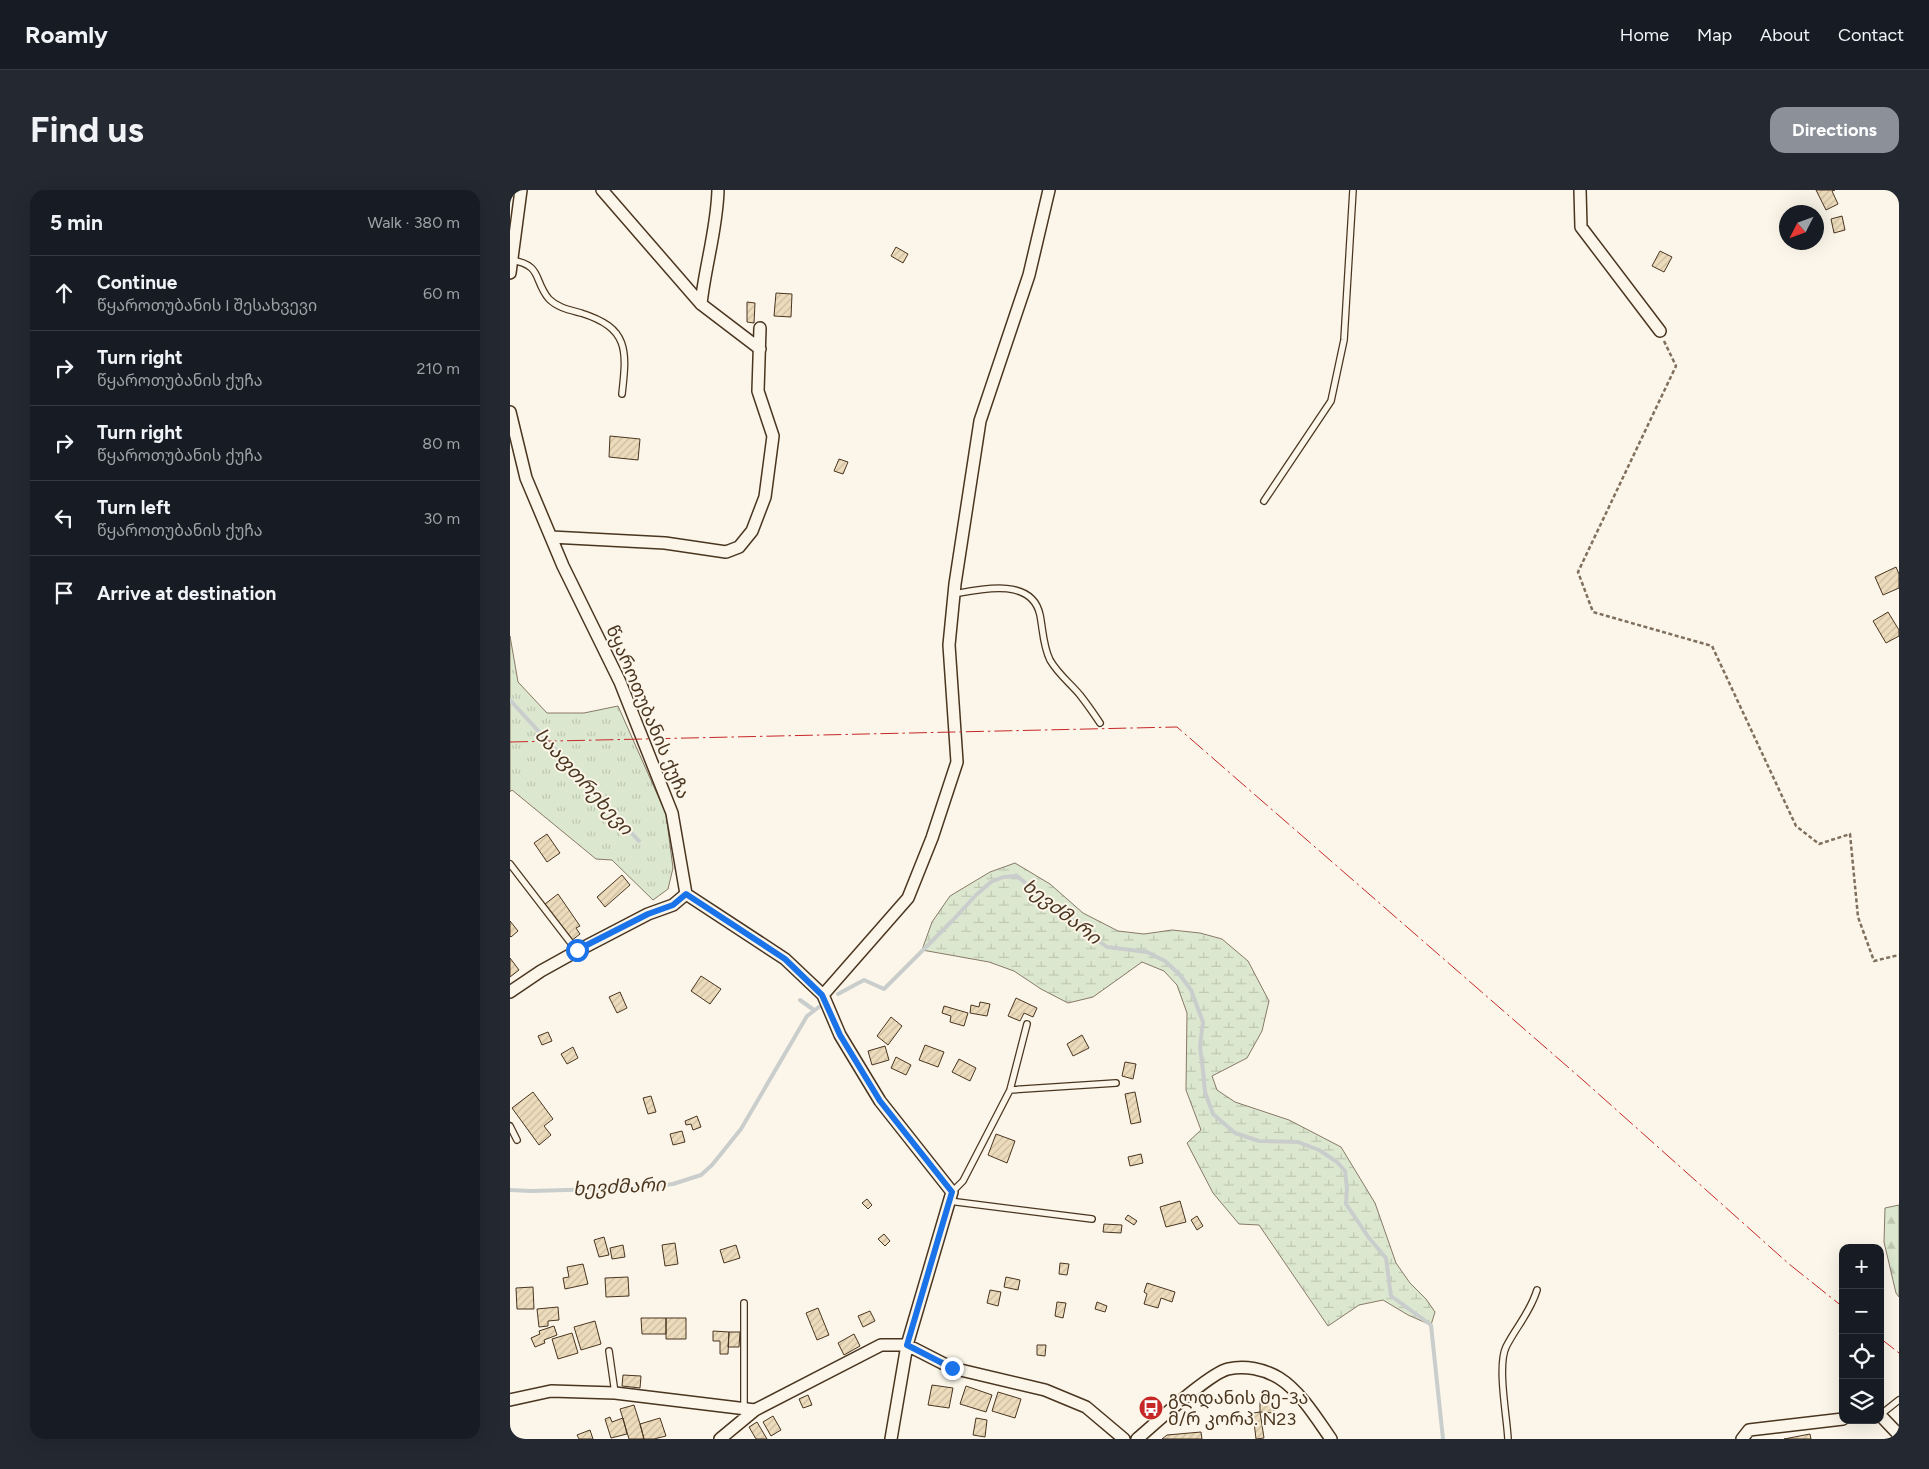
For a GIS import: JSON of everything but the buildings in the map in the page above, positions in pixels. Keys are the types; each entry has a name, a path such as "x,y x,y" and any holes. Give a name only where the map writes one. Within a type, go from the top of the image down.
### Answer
{"street":[{"path":"510,273 521,190"},
{"path":"602,190 701,304 760,349"},
{"path":"701,304 704,276 718,213 718,190"},
{"path":"822,995 908,898 932,838 957,762 949,645 954,594 980,421 1029,274 1049,190"},
{"path":"1580,190 1580,227 1660,331"},
{"path":"551,537 665,543 726,552 739,547 752,531 765,497 773,436 758,391 760,328"},
{"name":"წყაროთუბანის ქუჩა","path":"510,412 526,478 563,566 620,682 672,812 686,894"},
{"path":"510,992 541,970 648,914 673,905 686,894 785,959 822,995 840,1035 880,1101 951,1196 907,1345 891,1439"},
{"path":"720,1439 749,1409 881,1345 907,1345 952,1368 1045,1390 1086,1407 1124,1439"},
{"path":"1137,1439 1207,1380 1227,1369 1258,1368 1280,1379 1292,1390 1304,1402 1330,1439"},
{"path":"510,1400 551,1391 616,1393 749,1409"},
{"path":"1742,1439 1749,1430 1839,1419"},
{"path":"1884,1419 1899,1435"}],"lane":[{"path":"1264,501 1331,401 1344,340 1353,190"},
{"path":"511,260 526,262 535,271 549,298 562,308 605,321 618,334 626,360 622,394"},
{"path":"954,594 987,588 1011,589 1028,595 1037,604 1049,657 1056,670 1079,694 1100,723"},
{"path":"510,864 577,950"},
{"path":"1027,1024 1010,1090 963,1181 951,1196 1092,1219"},
{"path":"1010,1090 1116,1084"},
{"path":"510,1126 517,1140"},
{"path":"1508,1439 1502,1369 1505,1349 1532,1304 1537,1290"},
{"path":"744,1303 749,1409"},
{"path":"609,1350 616,1393"},
{"path":"1884,1412 1899,1400"}],"path":[{"path":"1660,331 1676,366 1578,572 1593,612 1712,646 1796,826 1819,844 1850,834 1858,917 1874,961 1899,955"}],"green space":[{"path":"510,636 518,682 547,713 584,713 618,706 666,814 673,868 668,889 653,900 612,860 596,859 512,790 510,792"},
{"path":"1015,863 1050,884 1083,913 1118,931 1144,934 1172,930 1200,933 1222,939 1248,961 1269,1001 1262,1031 1247,1058 1212,1076 1217,1090 1235,1102 1289,1120 1341,1147 1375,1203 1396,1263 1410,1283 1426,1299 1435,1312 1431,1325 1408,1315 1383,1300 1359,1305 1328,1326 1259,1225 1239,1224 1213,1193 1187,1143 1201,1130 1186,1090 1187,1013 1177,985 1164,971 1142,962 1093,997 1068,1003 1041,989 1014,971 989,962 922,950 932,922 950,896 990,872"},
{"path":"1899,1205 1899,1297 1896,1293 1884,1242 1885,1208"}],"waterway":[{"name":"სააფთრეხევი","path":"510,700 639,841"},
{"name":"ხევძმარი","path":"838,994 864,980 884,989 976,895 991,882 1003,877 1017,876 1107,947 1147,952 1165,961 1180,975 1191,990 1203,1022 1200,1046 1205,1092 1213,1114 1235,1133 1259,1141 1298,1142 1319,1150 1337,1162 1345,1171 1346,1204 1369,1238 1386,1258 1391,1296 1431,1325 1443,1439"},
{"name":"სააფთრეხევი","path":"800,1000 814,1010"},
{"name":"ხევძმარი","path":"510,1190 637,1188 673,1184 701,1175 712,1165 741,1129 807,1016 819,1007"}],"power":[{"path":"510,742 1177,727 1584,1081 1789,1264 1839,1304"},
{"path":"1884,1341 1899,1353"}],"place":[{"name":"გლდანის მე-3ა მ/რ კორპ. N23","path":"1151,1408"}],"route":[{"path":"577,950 648,914 673,905 686,894 785,959 822,995 840,1035 880,1101 952,1192 907,1345 952,1368"}]}
